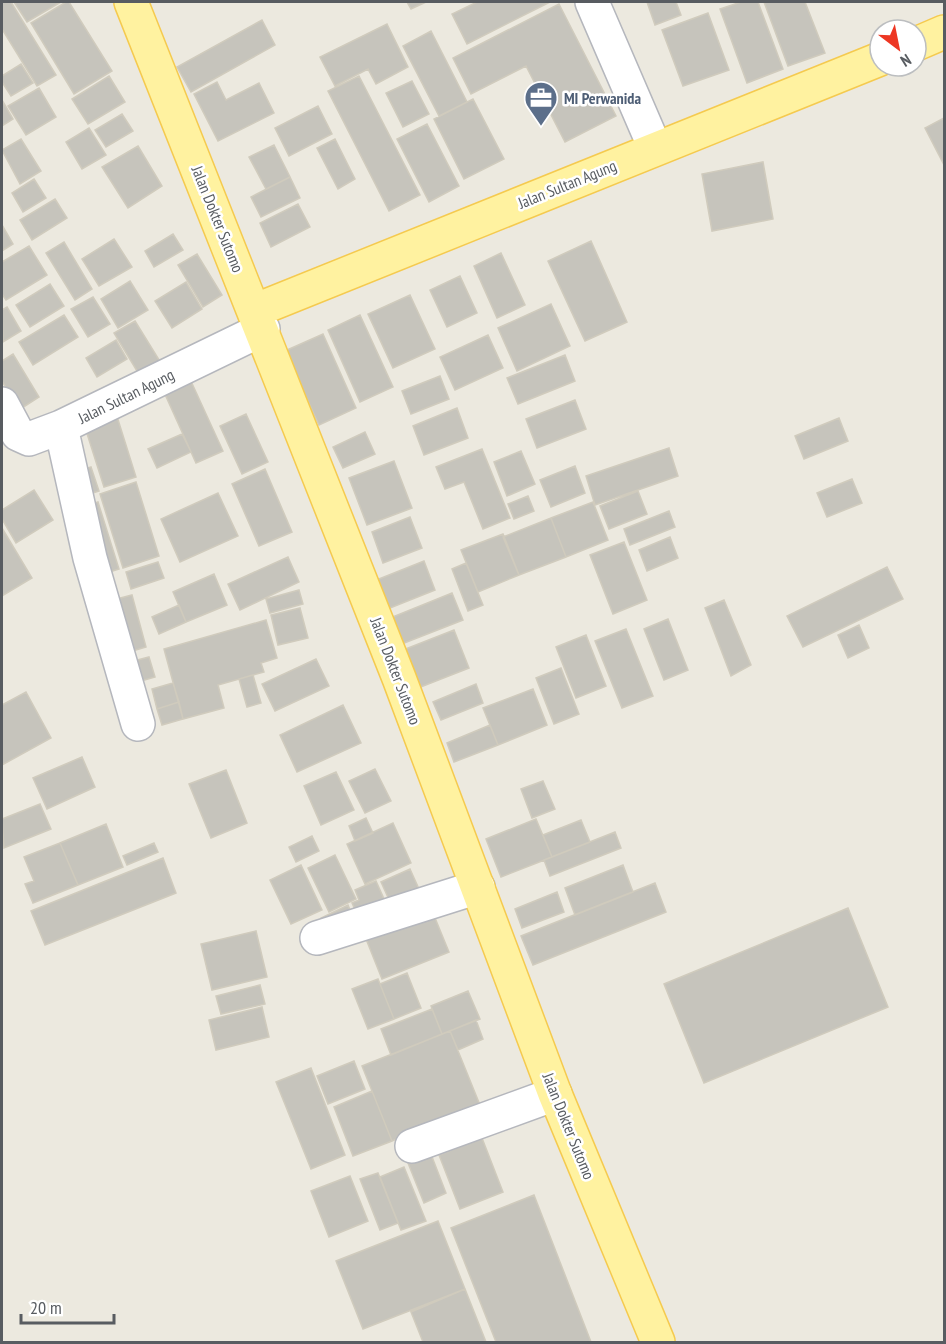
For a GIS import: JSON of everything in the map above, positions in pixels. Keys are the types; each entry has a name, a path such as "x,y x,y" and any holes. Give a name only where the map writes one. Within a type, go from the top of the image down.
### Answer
{"main road":[{"name":"Jalan Dokter Sutomo","path":"131,2 259,320 478,887 555,1094 658,1342"},
{"path":"928,39 945,32"},
{"name":"Jalan Sultan Agung","path":"259,320 655,148 868,64"}],"street":[{"path":"592,2 655,148"},
{"name":"Jalan Sultan Agung","path":"2,404 18,434 29,438 61,428 259,320"},
{"path":"61,428 90,558 138,724"},
{"path":"317,938 478,887"},
{"path":"412,1146 555,1094"}],"building":[{"path":"2,2 11,2 56,75 37,86 2,29"},
{"path":"14,2 61,2 27,22"},
{"path":"69,2 112,71 74,94 31,23"},
{"path":"407,2 426,2 411,9"},
{"path":"477,2 550,2 467,44 452,14"},
{"path":"647,2 676,2 681,15 655,25"},
{"path":"741,2 758,2 783,69 747,83 720,9"},
{"path":"764,2 805,2 825,53 788,66"},
{"path":"559,4 616,116 565,142 526,66 471,94 453,58"},
{"path":"708,13 729,70 683,86 662,30"},
{"path":"262,20 275,45 191,92 177,67"},
{"path":"387,24 408,67 376,84 368,69 335,86 320,57"},
{"path":"431,31 467,102 439,116 403,46"},
{"path":"21,64 33,83 11,96 2,82 2,76"},
{"path":"109,76 125,102 88,124 72,99"},
{"path":"359,76 420,195 389,211 328,91"},
{"path":"412,81 429,114 403,127 386,93"},
{"path":"217,82 226,100 259,83 274,113 218,141 194,94"},
{"path":"39,88 56,117 26,135 8,106"},
{"path":"473,99 504,159 464,179 434,119"},
{"path":"2,100 13,119 2,126"},
{"path":"318,106 332,134 289,156 275,128"},
{"path":"122,114 133,131 106,147 95,130"},
{"path":"944,118 944,165 925,128"},
{"path":"427,124 459,186 429,202 397,139"},
{"path":"89,128 106,155 82,169 66,142"},
{"path":"21,139 41,171 20,184 2,150"},
{"path":"335,139 355,179 338,189 317,148"},
{"path":"274,145 290,177 266,189 249,157"},
{"path":"138,146 162,186 128,208 102,167"},
{"path":"763,162 773,219 712,231 702,174"},
{"path":"290,177 300,198 261,217 251,197"},
{"path":"34,179 46,198 23,212 12,193"},
{"path":"55,199 67,218 32,240 20,220"},
{"path":"298,204 310,227 271,247 260,223"},
{"path":"2,225 13,244 2,251"},
{"path":"173,234 183,250 154,267 145,251"},
{"path":"114,239 132,267 99,286 82,259"},
{"path":"591,241 627,322 585,341 548,261"},
{"path":"64,242 92,289 75,300 46,253"},
{"path":"29,246 47,275 6,300 2,294 2,262"},
{"path":"501,253 525,305 497,318 474,266"},
{"path":"197,254 222,295 203,307 178,265"},
{"path":"460,276 477,313 447,327 430,290"},
{"path":"130,281 148,310 118,328 101,299"},
{"path":"186,282 202,309 172,328 155,301"},
{"path":"50,284 64,306 30,327 16,305"},
{"path":"410,295 435,349 393,368 368,314"},
{"path":"93,297 110,324 88,337 71,309"},
{"path":"551,304 570,346 517,371 498,328"},
{"path":"7,307 21,331 3,342 2,310"},
{"path":"64,315 78,337 33,365 19,342"},
{"path":"360,315 393,387 360,402 328,330"},
{"path":"135,321 161,363 140,376 114,333"},
{"path":"323,334 356,408 319,425 285,351"},
{"path":"488,335 503,368 455,390 440,357"},
{"path":"116,340 127,359 97,377 86,358"},
{"path":"13,354 39,397 19,410 2,381 2,361"},
{"path":"565,355 575,381 518,404 507,378"},
{"path":"440,376 449,399 411,414 402,391"},
{"path":"190,379 223,451 196,463 164,392"},
{"path":"575,400 586,429 537,448 526,419"},
{"path":"457,408 468,438 424,455 413,426"},
{"path":"115,410 136,477 104,487 83,421"},
{"path":"246,414 268,462 242,474 220,426"},
{"path":"839,418 848,441 804,459 795,436"},
{"path":"365,432 375,454 343,468 333,447"},
{"path":"182,434 191,452 157,468 148,449"},
{"path":"669,448 678,476 595,505 586,476"},
{"path":"482,449 510,518 483,529 464,482 445,489 436,467"},
{"path":"521,451 535,484 507,496 494,462"},
{"path":"394,461 412,508 367,525 349,478"},
{"path":"575,466 585,493 551,507 540,480"},
{"path":"91,467 99,491 80,497 73,473"},
{"path":"265,469 292,532 259,546 232,484"},
{"path":"852,479 862,503 827,517 817,493"},
{"path":"136,482 159,556 123,568 100,494"},
{"path":"34,490 53,520 16,543 2,519 2,510"},
{"path":"638,491 647,514 609,529 600,506"},
{"path":"218,493 238,536 180,562 161,519"},
{"path":"528,496 534,511 514,519 508,504"},
{"path":"98,502 119,569 103,574 82,507"},
{"path":"593,502 608,540 566,557 551,518"},
{"path":"669,511 675,527 630,545 624,529"},
{"path":"410,517 422,548 383,563 372,532"},
{"path":"551,518 566,557 519,575 503,537"},
{"path":"2,528 32,578 2,596"},
{"path":"503,534 519,575 478,592 461,550"},
{"path":"670,537 678,558 647,571 639,550"},
{"path":"624,542 647,600 613,614 590,555"},
{"path":"288,557 299,582 240,610 228,584"},
{"path":"424,561 435,590 385,610 374,581"},
{"path":"158,562 164,578 131,589 126,572"},
{"path":"466,563 483,605 468,611 452,569"},
{"path":"887,567 903,599 803,647 787,616"},
{"path":"214,574 227,605 186,622 173,592"},
{"path":"299,590 303,604 270,613 266,599"},
{"path":"452,593 463,620 394,647 383,621"},
{"path":"132,595 146,647 119,655 105,602"},
{"path":"724,600 751,665 731,676 705,608"},
{"path":"179,605 186,622 159,634 152,617"},
{"path":"300,608 308,638 278,645 271,615"},
{"path":"668,619 688,670 664,680 644,629"},
{"path":"266,620 277,658 261,663 264,672 218,685 224,708 183,719 164,649"},
{"path":"859,625 869,648 848,658 838,635"},
{"path":"626,629 653,696 622,708 595,641"},
{"path":"454,630 469,668 413,690 398,652"},
{"path":"586,635 606,686 576,698 556,647"},
{"path":"149,657 155,677 127,685 122,664"},
{"path":"316,659 329,686 275,711 262,684"},
{"path":"561,668 579,714 554,724 536,678"},
{"path":"253,675 261,703 247,707 239,679"},
{"path":"173,683 179,702 157,709 152,689"},
{"path":"476,684 483,703 441,720 433,702"},
{"path":"533,689 547,725 498,745 483,708"},
{"path":"26,692 51,738 2,765 2,705"},
{"path":"179,702 183,719 162,725 157,709"},
{"path":"343,705 361,743 297,772 280,735"},
{"path":"490,725 498,745 454,762 447,743"},
{"path":"82,757 95,787 47,809 33,778"},
{"path":"375,769 391,801 365,813 349,781"},
{"path":"226,770 247,823 211,838 189,784"},
{"path":"336,772 354,810 321,825 304,786"},
{"path":"543,781 555,809 532,818 521,789"},
{"path":"40,804 51,829 4,848 2,819"},
{"path":"366,818 373,833 355,841 349,826"},
{"path":"536,819 552,857 501,877 486,839"},
{"path":"581,820 590,842 552,857 543,835"},
{"path":"393,823 411,863 365,884 347,844"},
{"path":"106,824 123,867 78,885 60,843"},
{"path":"615,832 621,848 550,876 544,860"},
{"path":"312,836 319,851 296,862 289,847"},
{"path":"60,843 78,885 33,903 25,884 34,881 24,857"},
{"path":"154,843 158,852 127,865 123,856"},
{"path":"335,855 356,899 329,912 308,868"},
{"path":"163,858 176,893 45,945 31,911"},
{"path":"301,865 322,910 291,924 270,880"},
{"path":"623,865 633,892 575,915 565,888"},
{"path":"410,869 424,900 395,913 381,882"},
{"path":"376,881 384,899 356,912 352,903 359,900 355,890"},
{"path":"655,883 666,912 533,965 521,936"},
{"path":"557,892 564,912 522,928 515,909"},
{"path":"348,905 352,915 325,928 321,918"},
{"path":"848,908 888,1007 704,1083 664,984"},
{"path":"433,913 449,952 382,979 366,939"},
{"path":"256,931 267,977 212,990 201,944"},
{"path":"407,973 421,1008 394,1019 380,984"},
{"path":"378,979 394,1019 368,1029 352,989"},
{"path":"260,985 265,1004 221,1014 216,996"},
{"path":"468,991 480,1019 442,1034 431,1006"},
{"path":"262,1007 269,1037 216,1050 209,1020"},
{"path":"432,1009 442,1034 391,1055 381,1029"},
{"path":"476,1020 483,1039 458,1050 450,1031"},
{"path":"450,1031 480,1105 392,1141 362,1066"},
{"path":"354,1061 365,1089 328,1104 317,1076"},
{"path":"311,1068 345,1155 311,1169 276,1082"},
{"path":"372,1091 392,1141 353,1156 334,1107"},
{"path":"482,1138 503,1192 460,1209 439,1155"},
{"path":"429,1149 446,1193 424,1203 406,1158"},
{"path":"404,1167 426,1221 401,1230 380,1177"},
{"path":"378,1173 398,1223 380,1230 360,1179"},
{"path":"350,1176 368,1221 329,1237 311,1191"},
{"path":"534,1195 591,1342 496,1342 451,1228"},
{"path":"438,1221 465,1289 363,1329 336,1261"},
{"path":"465,1289 486,1342 423,1342 411,1312"}],"place":[{"name":"MI Perwanida","path":"541,127"}]}
